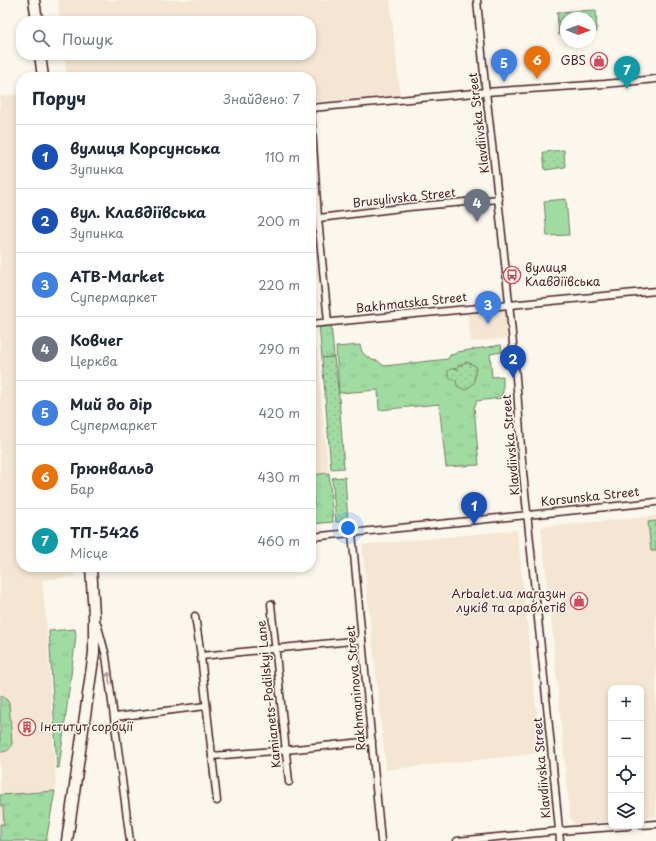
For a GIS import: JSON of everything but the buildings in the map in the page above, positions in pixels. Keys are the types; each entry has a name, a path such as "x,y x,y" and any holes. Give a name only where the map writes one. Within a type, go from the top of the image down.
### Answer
{"main road":[{"path":"34,0 36,16"},
{"path":"41,60 42,72"},
{"path":"67,841 94,653 94,615 91,572"}],"street":[{"name":"Klavdiivska Street","path":"477,0 519,402 523,471 553,758 560,841"},
{"path":"316,108 486,92 656,79"},
{"path":"316,188 328,322"},
{"name":"Brusylivska Street","path":"318,218 410,207 498,199"},
{"name":"Bakhmatska Street","path":"316,323 656,290"},
{"name":"Korsunska Street","path":"316,537 656,502"},
{"name":"Rakhmaninova Street","path":"352,533 381,841"},
{"name":"Kamianets-Podilskyi Lane","path":"271,604 289,782"},
{"path":"94,615 106,656 130,841"},
{"path":"195,616 201,656 217,801"},
{"path":"201,656 362,640"},
{"path":"115,717 206,706"},
{"path":"212,756 372,741"},
{"path":"644,825 656,824"},
{"path":"458,841 608,827"}],"shaded area":[{"path":"58,0 390,0 400,95 316,103 316,72 66,72 65,60 316,60 316,16 60,16"},
{"path":"16,94 16,572 74,572 74,577 42,580 47,630 56,786 47,841 0,841 0,96"},
{"path":"507,309 509,338 471,342 467,311"},
{"path":"317,349 333,523 316,524"},
{"path":"656,516 656,816 644,818 644,685 608,685 608,821 575,825 570,818 541,527"},
{"path":"517,530 541,753 386,770 362,545"}],"green space":[{"path":"596,10 597,32 596,12 560,12 559,35 557,12"},
{"path":"564,150 565,167 545,170 543,152"},
{"path":"566,199 569,235 547,236 544,201"},
{"path":"331,323 334,357 322,358 319,324"},
{"path":"360,345 362,352 366,356 372,360 378,361 384,366 448,359 450,355 457,352 501,345 502,352 490,354 492,377 503,376 503,392 501,398 476,401 476,405 474,406 479,465 446,467 439,404 379,410 378,390 339,393 336,347"},
{"path":"334,357 339,396 344,468 331,469 322,358"},
{"path":"467,362 476,366 474,383 465,390 457,386 456,380 450,378 448,371 452,368 458,369 458,366"},
{"path":"329,473 333,522 316,524 316,475"},
{"path":"345,477 348,522 336,522 332,478"},
{"path":"656,521 656,551 651,551 648,522"},
{"path":"75,629 76,636 59,768 57,768 49,631"},
{"path":"0,696 2,696 9,703 12,743 11,747 4,752 0,752"},
{"path":"55,791 46,841 0,841 0,824 4,824 3,806 0,806 0,795"}],"place":[{"name":"GBS","path":"599,61"},
{"name":"Грюнвальд","path":"537,79"},
{"name":"Мий до дір","path":"504,82"},
{"name":"ТП-5426","path":"627,89"},
{"name":"Ковчег","path":"477,222"},
{"name":"вулиця Клавдіївська","path":"512,275"},
{"name":"ATB-Market","path":"488,324"},
{"name":"вул. Клавдіївська","path":"513,378"},
{"name":"вулиця Корсунська","path":"474,525"},
{"name":"Arbalet.ua магазин луків та араблетів","path":"579,601"},
{"name":"Інститут сорбції","path":"27,727"}]}
